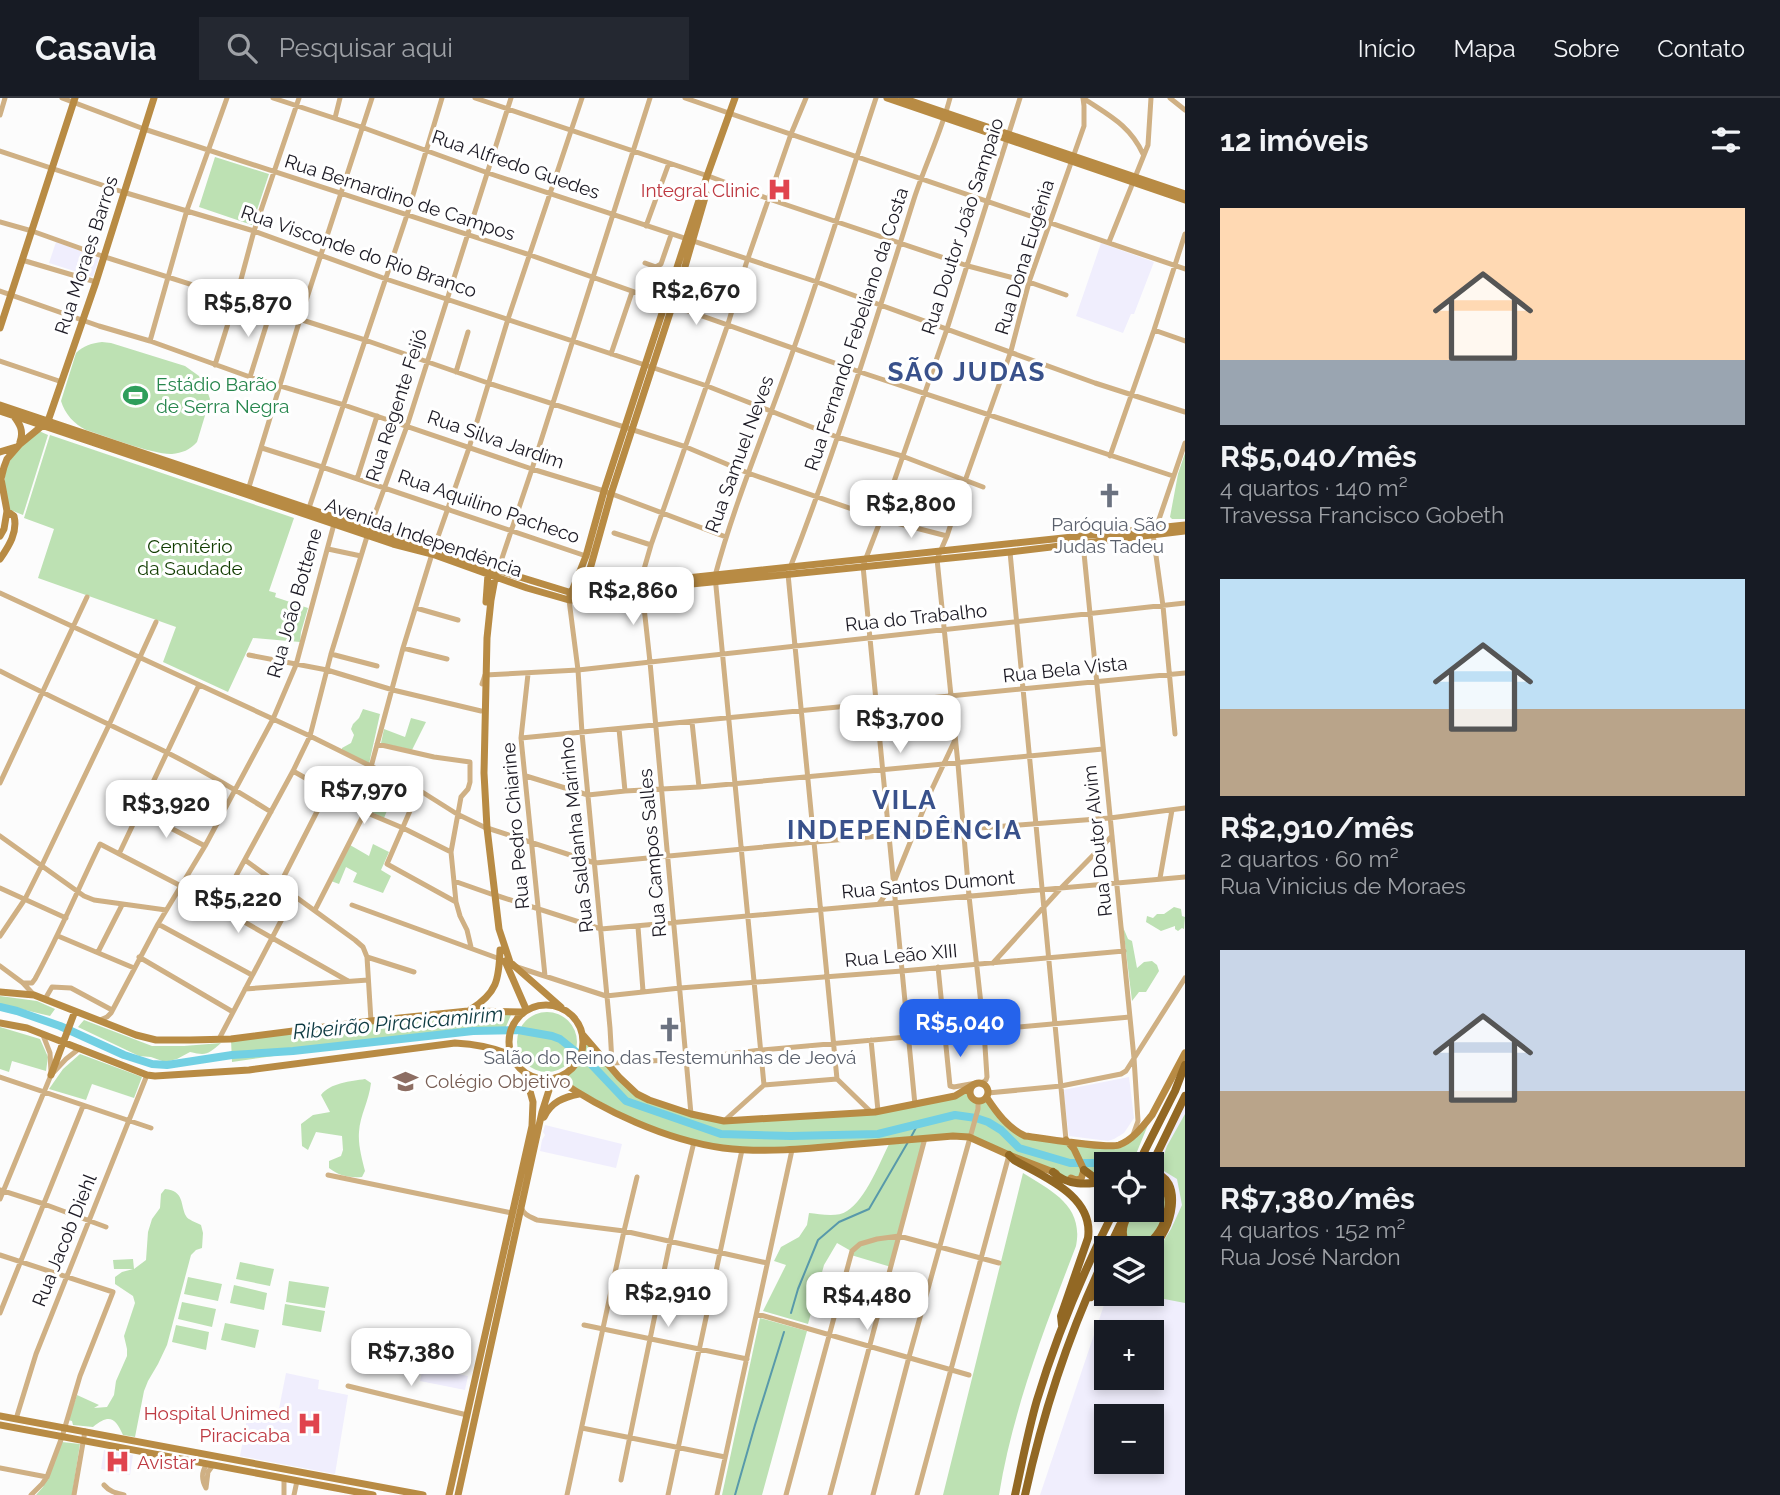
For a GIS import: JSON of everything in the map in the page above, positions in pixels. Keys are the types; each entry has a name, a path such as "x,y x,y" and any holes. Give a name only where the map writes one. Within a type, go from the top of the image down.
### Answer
{"highway":[{"path":"1144,1152 1185,1065"},
{"path":"1158,1152 1185,1096"},
{"path":"1009,1155 1069,1193 1087,1217 1088,1238 1061,1316 1062,1330"},
{"path":"1084,1169 1094,1176"},
{"path":"1053,1172 1059,1178 1081,1185 1094,1182"},
{"path":"1162,1236 1171,1220 1176,1198 1173,1188 1164,1177"},
{"path":"1164,1185 1169,1202 1164,1221"},
{"path":"1015,1495 1036,1403 1048,1366 1080,1282 1109,1222"},
{"path":"1125,1222 1123,1237 1130,1245 1137,1247 1152,1240 1164,1222"},
{"path":"1025,1495 1062,1365 1094,1284"},
{"path":"1081,1315 1094,1292"}],"main road":[{"name":"Rua Moraes Barros","path":"46,423 96,282 154,98"},
{"path":"570,597 629,428 735,98"},
{"path":"887,98 1185,194"},
{"path":"902,98 945,116"},
{"path":"0,328 74,100"},
{"path":"1133,179 1185,200"},
{"path":"669,304 684,270 689,240"},
{"name":"Avenida Independência","path":"0,405 177,471 493,574"},
{"name":"Avenida Independência","path":"0,411 248,487 334,524 369,532"},
{"path":"0,536 4,529 1,479 7,459 19,444 22,435 22,428 12,415"},
{"path":"0,452 12,449 46,423"},
{"path":"177,471 186,471 240,489 248,487"},
{"path":"582,596 607,493"},
{"path":"0,559 15,529 14,516 4,511"},
{"name":"Avenida Independência","path":"641,586 1185,526"},
{"name":"Avenida Independência","path":"938,555 1010,552 1123,538 1154,531 1185,531"},
{"name":"Avenida Independência","path":"433,553 454,562 570,597 659,582 715,578"},
{"path":"485,827 487,638 493,574"},
{"path":"493,574 482,684 480,775 493,894 501,939 510,962 579,1023 583,1035 583,1051 566,1074 556,1079 539,1079 524,1073 516,1065 508,1042 516,1019 525,1010"},
{"path":"493,894 495,929 502,956 525,1010"},
{"path":"468,1011 480,1004 492,991 500,971 502,956"},
{"path":"0,992 34,995 136,1035 156,1040 219,1039 468,1011 525,1010 550,1004 561,1007"},
{"path":"51,1075 75,1010"},
{"path":"0,1023 64,1039 79,1048 147,1075 249,1070 455,1043 490,1046 511,1055"},
{"path":"583,1035 637,1094 691,1114 724,1121 875,1112 955,1096 977,1084 987,1086 983,1100"},
{"path":"977,1084 970,1093 973,1099 983,1100 1017,1132 1025,1136 1114,1146 1128,1141 1152,1115 1185,1054"},
{"path":"449,1495 534,1114 524,1073"},
{"path":"556,1079 579,1094 649,1128 694,1142 742,1150 792,1150 925,1138 970,1137 1076,1180 1082,1177 1084,1169 1066,1140"},
{"path":"458,1495 545,1100 556,1079"},
{"path":"540,1124 554,1104 579,1094"},
{"path":"483,1344 485,1350 479,1374 485,1377"},
{"path":"0,1416 423,1495"},
{"path":"0,1425 373,1495"},
{"path":"210,1464 207,1459 212,1456"},
{"path":"230,1468 235,1460"},
{"path":"456,1460 461,1461 464,1466"},
{"path":"334,1488 340,1484 372,1490 377,1487"}],"street":[{"path":"0,115 5,98"},
{"name":"Rua Bernardino de Campos","path":"62,98 74,100 144,129 273,173 530,255 860,372 1173,476"},
{"path":"150,341 187,211 227,98"},
{"name":"Rua Alfredo Guedes","path":"273,98 488,173 817,282 1132,396 1185,412"},
{"path":"215,365 254,231 299,98"},
{"path":"335,118 340,98"},
{"path":"248,487 372,98"},
{"path":"308,512 407,215 442,98"},
{"path":"475,98 968,266 1066,295"},
{"name":"Rua Regente Feijó","path":"218,909 310,736 331,654 361,556 428,362 511,98"},
{"path":"371,767 433,553 582,98"},
{"path":"493,574 532,469 650,98"},
{"path":"685,98 1185,269"},
{"name":"Rua Campos Salles","path":"691,1114 641,586 651,545 806,98"},
{"name":"Rua Samuel Neves","path":"764,1085 715,578 726,537 817,282 876,98"},
{"name":"Rua Fernando Febeliano da Costa","path":"836,1079 789,571 818,498 950,98"},
{"name":"Rua Doutor João Sampaio","path":"915,1105 863,563 947,329 1020,98"},
{"path":"1083,98 1123,124 1131,132 1144,155"},
{"name":"Rua Dona Eugênia","path":"938,555 1011,351 1029,282 1085,121 1083,98"},
{"path":"1109,242 1148,145 1151,98"},
{"path":"1170,98 1185,110"},
{"name":"Rua Visconde do Rio Branco","path":"0,151 123,192 254,231 386,279 707,386 837,437 902,456 983,487"},
{"path":"646,226 669,163"},
{"path":"0,222 686,447 748,473 881,519 947,536"},
{"path":"645,262 659,267 671,234"},
{"path":"1110,456 1185,234"},
{"path":"22,260 96,282"},
{"path":"684,270 738,290"},
{"name":"Rua Silva Jardim","path":"0,291 250,377 344,405 607,493 726,537"},
{"path":"611,354 632,292"},
{"path":"250,377 271,310"},
{"path":"1154,331 1185,341"},
{"path":"456,372 468,332"},
{"path":"0,361 62,382"},
{"path":"356,479 377,416"},
{"path":"1175,734 1154,531 1185,443"},
{"name":"Rua Aquilino Pacheco","path":"262,448 586,556"},
{"name":"Rua João Bottene","path":"100,1020 107,1017 112,1010 273,719 296,665 334,524"},
{"path":"614,533 651,545"},
{"name":"Rua Doutor Alvim","path":"1083,543 1134,1058 1138,1121 1133,1136"},
{"path":"328,549 361,556"},
{"path":"1010,552 1066,1140"},
{"path":"938,555 984,1031 987,1077 977,1084 951,1087 938,967"},
{"path":"0,593 310,736 419,790 457,814 485,827 595,863 889,835 1110,818 1185,808"},
{"path":"0,783 87,597"},
{"name":"Rua Saldanha Marinho","path":"570,597 610,1028 610,1064"},
{"name":"Rua do Trabalho","path":"486,675 578,670 1185,603"},
{"path":"416,608 458,620"},
{"path":"0,936 25,899 42,865 110,725 156,622"},
{"path":"404,648 447,659"},
{"path":"331,654 377,666"},
{"path":"249,655 327,670 393,690 481,711"},
{"path":"0,671 166,752 271,812"},
{"name":"Rua Bela Vista","path":"521,738 1185,673"},
{"name":"Rua Pedro Chiarine","path":"528,674 521,738 543,976"},
{"path":"482,684 486,675"},
{"path":"119,854 199,685"},
{"path":"692,722 699,786"},
{"path":"619,729 625,791"},
{"path":"879,904 894,882 955,740"},
{"path":"377,744 470,762 470,782 461,797 451,852 456,902 471,947"},
{"path":"526,776 588,795 1104,749"},
{"path":"293,771 365,812 451,852"},
{"path":"280,884 328,790"},
{"path":"419,790 387,864 456,902"},
{"path":"1160,878 1172,810"},
{"path":"139,812 205,846"},
{"path":"315,910 365,812"},
{"path":"0,836 77,892 94,900 166,910"},
{"path":"993,962 1112,836"},
{"path":"23,983 32,983 35,979 100,844 181,886 348,981"},
{"path":"245,860 363,947 367,957 371,1021"},
{"name":"Rua Santos Dumont","path":"601,929 1185,877"},
{"path":"454,881 601,929"},
{"path":"0,888 66,918"},
{"path":"219,1039 294,895"},
{"path":"98,952 122,905"},
{"path":"352,905 502,956"},
{"path":"158,924 252,975"},
{"path":"638,927 643,991"},
{"path":"58,936 134,968"},
{"name":"Rua Leão XIII","path":"606,996 1124,951"},
{"path":"139,957 233,1012"},
{"path":"367,957 414,972"},
{"path":"0,966 34,995"},
{"path":"513,966 606,996"},
{"path":"536,986 537,978 543,976"},
{"path":"873,1495 973,1126 983,1100 1126,1071 1185,978"},
{"path":"245,989 368,980"},
{"path":"45,999 52,987 71,988 112,1010"},
{"path":"610,1064 1130,1017"},
{"path":"43,1035 50,1053 51,1075"},
{"path":"871,1040 875,1112"},
{"path":"0,1199 51,1075 79,1048"},
{"name":"Rua Jacob Diehl","path":"16,1419 36,1354 147,1075"},
{"path":"724,1121 764,1085 836,1079 875,1112"},
{"path":"1,1080 43,1091 150,1128"},
{"path":"0,1313 83,1106"},
{"path":"830,1495 925,1138"},
{"path":"621,1480 670,1242 694,1142"},
{"path":"668,1495 742,1150"},
{"path":"717,1495 792,1150"},
{"path":"917,1495 1009,1155"},
{"path":"328,1175 512,1213"},
{"path":"567,1495 637,1177"},
{"path":"2,1191 106,1227"},
{"path":"522,1209 526,1215 537,1220 624,1231 767,1263"},
{"path":"786,1495 852,1251 860,1244 899,1236 999,1263"},
{"path":"0,1255 113,1292 80,1376 47,1477 31,1495"},
{"path":"757,1314 969,1374"},
{"path":"584,1325 747,1359"},
{"path":"348,1386 467,1415"},
{"path":"582,1428 725,1457"},
{"path":"74,1495 85,1431"},
{"path":"205,1492 202,1479 204,1468 210,1464"},
{"path":"0,1468 47,1477"},
{"path":"284,1495 285,1479"},
{"path":"294,1495 298,1481"},
{"path":"104,1485 115,1493 124,1495"}],"shaded area":[{"path":"56,242 99,258 93,277 49,263"},
{"path":"1101,243 1154,262 1134,314 1131,314 1123,333 1076,316"},
{"path":"1129,1077 1134,1118 1124,1133 1108,1141 1069,1136 1063,1090"},
{"path":"1185,1097 1185,1495 1040,1495 1094,1335 1094,1390 1164,1390 1164,1320 1099,1320 1104,1306 1164,1306 1164,1236 1116,1236 1123,1222 1164,1222 1164,1152 1158,1152"},
{"path":"545,1125 622,1144 616,1168 540,1151"},
{"path":"423,1367 468,1376 465,1390 420,1381"},
{"name":"Hospital Unimed Piracicaba","path":"286,1373 319,1380 318,1389 348,1395 335,1474 240,1456 249,1408 278,1414"},
{"name":"Avistar","path":"104,1450 133,1455 130,1475 101,1469"}],"green space":[{"path":"215,157 269,174 252,225 199,207"},
{"name":"Estádio Barão de Serra Negra","path":"102,342 185,366 199,376 210,399 194,445 176,454 154,452 86,430 70,418 61,401 76,353 88,345"},
{"path":"39,431 48,435 23,515 8,509 6,473 8,464 19,449"},
{"name":"Cemitério da Saudade","path":"50,435 294,518 269,591 276,593 275,597 308,608 300,642 253,638 228,692 163,662 176,627 38,578 54,529 24,518"},
{"path":"1185,453 1185,519 1172,519 1170,517 1178,474"},
{"path":"363,709 380,714 369,764 342,750 351,743 354,735 351,729"},
{"path":"411,718 426,722 412,750 381,743 384,729 405,737"},
{"path":"372,772 398,784 384,818 361,807 369,791 364,788"},
{"path":"373,844 389,852 381,870 391,876 383,893 353,882 357,873 346,867 339,884 331,881 350,845 369,856"},
{"path":"1174,907 1181,909 1182,916 1185,917 1184,929 1178,931 1175,926 1161,931 1146,922 1147,916 1153,918"},
{"path":"1123,927 1128,939 1132,941 1137,968 1144,962 1152,961 1159,971 1146,992 1139,992 1132,1001"},
{"path":"0,996 37,1001 55,1009 50,1016 0,1004"},
{"path":"547,1012 564,1017 572,1025 577,1042 572,1059 564,1067 547,1072 530,1067 522,1059 517,1042 522,1025 530,1017"},
{"path":"468,1013 511,1015 505,1029 438,1032 294,1049 274,1056 232,1062 231,1040"},
{"path":"84,1020 152,1046 221,1043 207,1053 190,1052 165,1062 139,1056 78,1027"},
{"path":"0,1027 40,1039 48,1057 46,1071 12,1061 9,1072 0,1069"},
{"path":"583,1035 637,1094 724,1121 871,1112 970,1090 973,1099 978,1101 987,1098 1017,1132 1025,1136 1121,1144 1152,1115 1137,1152 1094,1152 1094,1174 1085,1171 1076,1180 970,1137 926,1138 891,1267 851,1255 851,1251 837,1243 824,1265 808,1324 763,1311 786,1265 774,1261 781,1247 799,1237 807,1225 809,1213 838,1214 854,1205 872,1180 890,1142 792,1150 721,1147 649,1128 556,1078 574,1066"},
{"path":"80,1054 142,1077 134,1098 92,1084 86,1100 49,1089 63,1069"},
{"path":"365,1079 371,1083 359,1137 365,1171 362,1177 349,1177 329,1168 329,1161 341,1156 342,1136 316,1132 308,1150 302,1146 301,1124 313,1115 330,1112 321,1095 325,1091 341,1083"},
{"path":"1185,1114 1185,1303 1164,1299 1164,1240 1182,1205 1177,1179 1164,1171 1167,1146"},
{"path":"1023,1173 1055,1193 1070,1210 1077,1232 1076,1246 1021,1400 999,1495 943,1495"},
{"path":"165,1189 179,1196 187,1217 201,1225 202,1248 191,1255 167,1345 144,1391 135,1437 123,1435 111,1419 103,1420 93,1427 73,1425 72,1421 68,1420 77,1395 99,1405 94,1408 107,1407 114,1395 116,1381 127,1356 124,1336 135,1303 133,1296 115,1284 115,1277 133,1269 114,1269 113,1260 133,1259 134,1269 146,1260 148,1232 152,1219 160,1208 161,1194"},
{"path":"1164,1192 1169,1198 1164,1220"},
{"path":"1128,1222 1163,1222 1152,1236 1126,1236"},
{"path":"240,1262 274,1269 270,1286 236,1279"},
{"path":"188,1277 222,1284 218,1301 184,1294"},
{"path":"289,1281 329,1287 325,1308 286,1302"},
{"path":"234,1285 267,1293 264,1310 230,1303"},
{"path":"182,1302 216,1309 212,1327 178,1319"},
{"path":"285,1304 325,1311 321,1332 282,1325"},
{"path":"760,1318 807,1331 762,1495 722,1495"},
{"path":"225,1323 259,1330 255,1348 221,1340"},
{"path":"176,1325 209,1332 206,1350 172,1342"},
{"path":"62,1442 80,1444 72,1495 36,1495 43,1487"}],"waterway":[{"name":"Ribeirão Piracicamirim","path":"0,1007 60,1026 124,1055 152,1064 167,1065 232,1055 473,1031 518,1030 560,1039 590,1063 626,1101 721,1134 878,1134 955,1115 988,1122 1001,1130 1019,1148 1070,1163 1094,1163"},
{"path":"911,1137 918,1124"},
{"path":"791,1313 818,1240 839,1222 869,1209 908,1142"},
{"path":"735,1495 784,1332"}],"place":[{"name":"Integral Clinic","path":"780,190"},
{"name":"Estádio Barão de Serra Negra","path":"136,395"},
{"name":"Paróquia São Judas Tadeu","path":"1109,496"},
{"name":"Salão do Reino das Testemunhas de Jeová","path":"670,1029"},
{"name":"Colégio Objetivo","path":"405,1081"},
{"name":"Hospital Unimed Piracicaba","path":"310,1424"},
{"name":"Avistar","path":"117,1462"}],"district":[{"name":"SÃO JUDAS","path":"967,372"},
{"name":"VILA INDEPENDÊNCIA","path":"905,815"}]}
